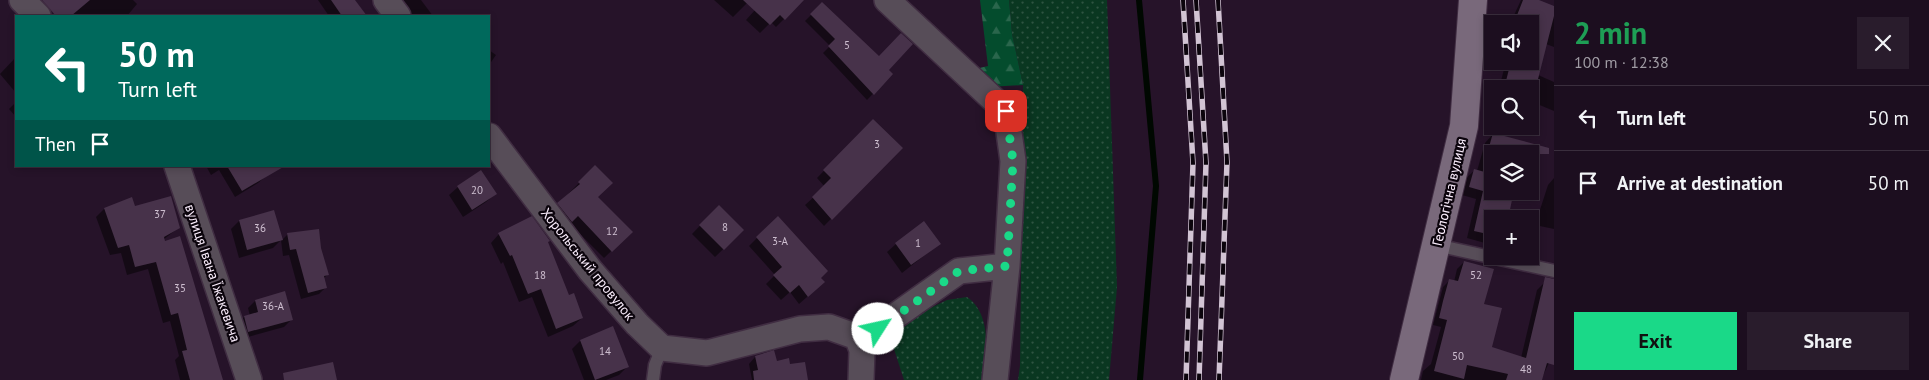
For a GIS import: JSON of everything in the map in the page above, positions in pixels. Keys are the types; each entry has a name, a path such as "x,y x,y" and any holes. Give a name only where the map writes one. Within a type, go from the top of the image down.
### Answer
{"street":[{"path":"22,0 37,15"},
{"path":"386,0 397,15"},
{"path":"887,0 1006,111 1013,161 1007,266 996,380"},
{"name":"Геологічна вулиця","path":"1404,380 1464,126 1473,0"},
{"name":"Хорольський провулок","path":"490,137 590,270 636,324 662,348"},
{"name":"вулиця Івана Їжакевича","path":"177,167 249,380"},
{"path":"662,348 707,352 800,329 830,327 857,337 878,329 959,271 1007,266"},
{"path":"857,337 862,350 861,380"}],"lane":[{"path":"1436,245 1554,271"},
{"path":"653,380 654,365 662,348"}],"green space":[{"path":"980,0 1009,0 1012,34 1023,85 987,87 971,70 988,66"},
{"path":"1009,0 1107,0 1117,287 1109,380 1018,380 1020,366 1023,85 1012,34"},
{"path":"967,297 981,313 984,324 987,346 986,380 904,380 893,346 906,320 947,300"}],"building":[{"path":"42,0 90,0 72,15 55,15"},
{"path":"331,0 355,0 366,15 341,15"},
{"path":"743,0 804,0 785,20 780,15 770,25"},
{"path":"1523,0 1539,0 1554,6 1554,16 1538,80 1506,80 1509,70 1539,70 1539,15 1517,15"},
{"path":"822,2 879,56 901,33 913,44 889,70 893,74 874,95 828,46 835,39 810,14"},
{"path":"873,119 903,148 832,220 812,197 831,178 823,170"},
{"path":"1492,135 1500,135 1538,145 1490,145"},
{"path":"1539,145 1549,148 1549,154 1539,154"},
{"path":"595,165 613,183 598,197 633,232 612,252 578,216 572,222 557,203 580,184 578,182"},
{"path":"228,167 283,167 242,191"},
{"path":"1474,169 1484,172 1484,200 1512,200 1510,210 1484,210 1484,233 1474,231 1483,191 1469,187"},
{"path":"481,170 497,194 472,210 457,186"},
{"path":"171,196 180,228 164,237 165,241 180,236 223,380 190,380 182,351 187,350 178,313 171,315 156,262 135,267 129,245 118,248 104,208 132,197 135,206"},
{"path":"719,205 744,230 724,250 699,225"},
{"path":"274,210 283,240 247,250 239,220"},
{"path":"532,216 550,241 548,242 569,295 574,293 583,318 556,329 541,289 528,294 512,255 510,256 498,233"},
{"path":"778,216 828,271 821,278 825,282 808,297 799,285 790,293 773,275 782,267 756,237"},
{"path":"924,221 941,244 911,265 895,243"},
{"path":"319,229 321,248 329,275 324,276 327,288 308,293 296,249 290,250 287,233"},
{"path":"1464,261 1494,269 1484,304 1502,308 1492,347 1526,358 1545,277 1554,279 1554,365 1547,363 1542,380 1506,380 1508,374 1467,365 1464,379 1434,371 1447,320 1439,318 1449,279 1458,281"},
{"path":"285,291 293,320 248,332 244,316 258,312 255,300"},
{"path":"613,326 629,367 595,380 580,340"},
{"path":"774,350 777,361 789,358 790,364 805,362 808,380 754,380 753,371 758,370 755,356"},
{"path":"333,362 337,380 284,380 283,373"}],"waterway":[{"path":"1139,0 1156,186 1140,380"}],"railway":[{"path":"1183,0 1193,163 1186,380"},
{"path":"1196,0 1206,163 1199,380"},
{"path":"1218,0 1227,162 1219,380"}],"route":[{"path":"878,329 959,271 1007,266 1013,161 1006,111"}]}
